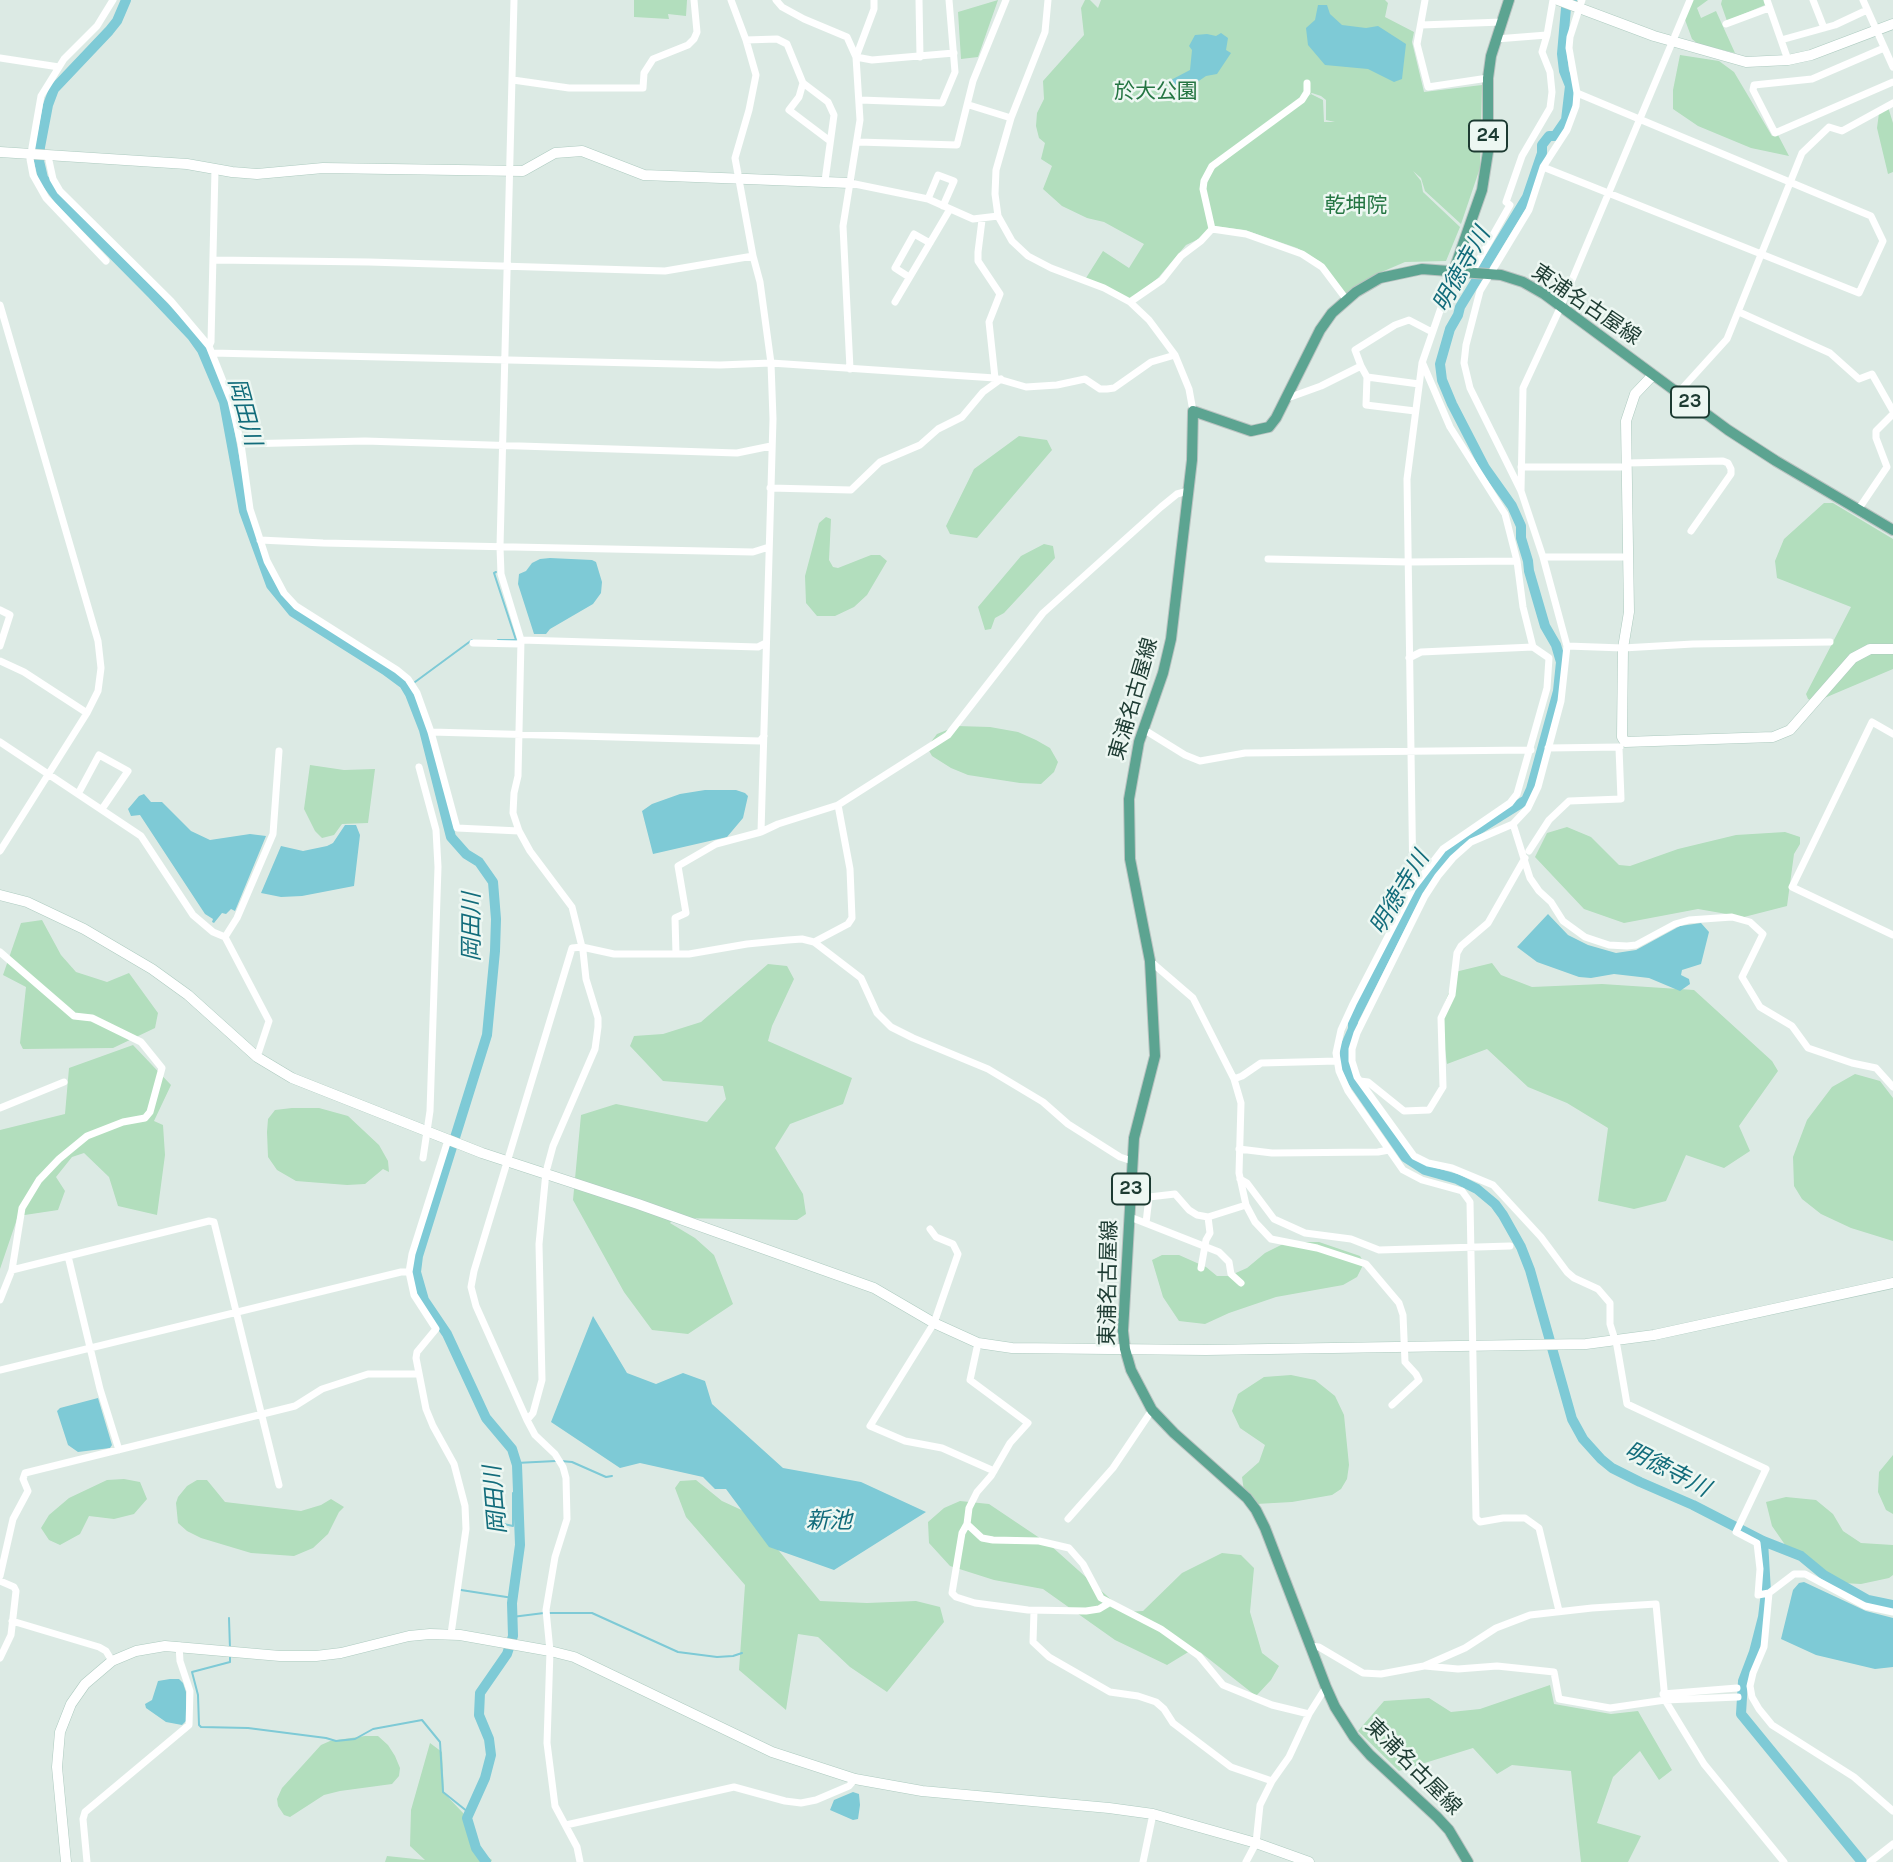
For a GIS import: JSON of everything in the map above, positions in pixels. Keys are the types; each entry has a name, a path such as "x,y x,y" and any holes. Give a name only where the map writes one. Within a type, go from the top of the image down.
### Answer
{"main road":[{"name":"24","path":"1454,270 1486,172 1488,78 1496,39 1510,0"},
{"name":"東浦名古屋線","path":"1468,1862 1449,1830 1354,1737 1326,1687 1256,1510 1247,1498 1152,1410 1131,1370 1125,1349 1123,1331 1134,1138 1156,1056 1150,961 1132,879 1128,817 1130,783 1143,729 1163,673 1171,639 1194,436 1193,411 1245,429 1260,430 1273,422 1320,330 1346,299 1368,284 1394,274 1422,270 1490,273 1523,282 1561,306 1678,393 1776,461 1893,530"}],"street":[{"path":"106,261 46,198 30,165 41,96 69,52 97,26 113,0"},
{"path":"514,0 500,547 500,574 521,642 518,776 513,802 519,831 530,851 572,907 582,947 586,979 598,1018 597,1039 590,1062 553,1146 546,1172 539,1244 542,1380 533,1413 527,1420"},
{"path":"513,80 569,88 643,88 645,73 653,59 688,45 694,39 697,32 694,0"},
{"path":"731,0 756,75 736,158 760,282 771,363 761,832"},
{"path":"776,0 782,7 804,19 847,37 856,57 860,100 858,142 843,226 850,369"},
{"path":"856,57 874,9 874,0"},
{"path":"919,0 920,57"},
{"path":"860,100 942,103 955,72 949,0"},
{"path":"858,142 957,145 974,82 1006,0"},
{"path":"1048,0 1045,32 1011,118 995,181 998,216 1012,241 1035,261 1104,288 1130,302 1158,330 1175,355 1189,389 1193,411"},
{"path":"1425,0 1417,44 1428,87 1488,78"},
{"path":"1472,272 1510,205 1506,202 1522,156 1550,108 1550,72 1542,52 1556,0 1580,4 1674,42 1746,62 1788,60 1811,55 1893,24"},
{"path":"1521,491 1523,387 1561,306 1690,0"},
{"path":"1813,0 1824,28"},
{"path":"1863,0 1892,63"},
{"path":"1580,4 1569,48 1577,93 1576,106 1567,130 1543,167 1529,210 1480,291 1464,363 1470,387 1521,491 1543,557 1567,646 1561,701 1532,801 1523,815 1479,837 1459,852 1437,876 1354,1041 1352,1061 1360,1081 1414,1156 1493,1185 1541,1237 1567,1272 1598,1289 1610,1303 1610,1324 1616,1341 1627,1404 1766,1469 1736,1532 1757,1543 1760,1550 1759,1595 1769,1593 1790,1576 1805,1574 1866,1606 1893,1612"},
{"path":"1726,24 1768,4 1788,60"},
{"path":"1781,40 1824,28 1867,10"},
{"path":"1421,25 1502,22"},
{"path":"1496,39 1547,36"},
{"path":"746,40 776,38 786,44 803,83 828,102 834,115 825,181"},
{"path":"1884,48 1812,79 1754,85 1753,90 1775,133 1893,82"},
{"path":"856,57 872,60 954,53"},
{"path":"0,58 59,67"},
{"path":"803,83 799,97 789,110 830,141"},
{"path":"1212,229 1203,189 1206,175 1212,166 1302,100 1307,93 1307,83"},
{"path":"1543,167 1859,293 1883,241 1871,216 1577,93"},
{"path":"1678,393 1727,338 1802,153 1829,127 1842,131 1893,103"},
{"path":"969,105 1011,118"},
{"path":"0,152 187,164 232,173 257,174 323,168 511,172 523,171 555,153 582,151 644,175 850,183 928,199 973,219 998,216"},
{"path":"48,156 53,179 60,191 171,301 210,349 231,401 241,444 250,509 267,561 284,593 296,606 405,676 416,693 431,732 457,828 519,831"},
{"path":"210,349 215,169"},
{"path":"895,302 930,243 954,181 938,175 928,199"},
{"path":"982,220 978,261 1000,294 989,322 998,379"},
{"path":"1212,229 1246,234 1302,254 1322,267 1346,299"},
{"path":"1130,302 1161,279 1181,256 1202,241 1212,229"},
{"path":"909,277 895,268 914,234 930,243"},
{"path":"214,260 665,271 753,256"},
{"path":"1413,888 1406,479 1422,363 1454,270"},
{"path":"0,305 100,655 98,691 87,713 0,851"},
{"path":"1738,312 1830,353 1859,379 1872,374 1893,413 1876,430 1886,467 1858,510"},
{"path":"1415,411 1366,405 1367,377 1355,350 1395,325 1409,320 1432,332"},
{"path":"210,349 506,361 720,365 771,363 998,379 1026,387 1085,379 1100,389 1114,388 1151,362 1175,355"},
{"path":"1422,363 1450,427 1505,514 1533,647"},
{"path":"1285,399 1361,366"},
{"path":"1360,1081 1368,1082 1404,1111 1429,1110 1443,1087 1441,1018 1452,995 1457,953 1461,946 1489,923 1549,820 1569,801 1621,799 1623,648 1629,612 1626,421 1635,394 1653,374"},
{"path":"1367,377 1419,384"},
{"path":"770,488 851,490 880,463 920,445 938,429 962,417 998,379"},
{"path":"1291,386 1293,393 1301,394"},
{"path":"241,444 365,441 737,453 771,446"},
{"path":"1521,467 1728,463 1731,474 1690,531"},
{"path":"676,954 675,918 686,914 678,866 716,844 761,832 838,805 948,735 1043,613 1161,507 1177,494 1188,491"},
{"path":"260,540 753,552 769,547"},
{"path":"1543,557 1627,556"},
{"path":"1268,559 1517,561"},
{"path":"0,610 10,615 0,646"},
{"path":"1567,646 1623,648 1830,642"},
{"path":"473,643 758,647 766,643"},
{"path":"1409,658 1421,652 1533,647 1549,658 1547,688 1517,794 1503,809 1443,849 1413,888 1341,1030 1336,1061 1348,1091 1406,1173 1465,1193 1471,1208 1476,1518 1480,1522 1525,1518 1539,1528 1559,1611"},
{"path":"1548,748 1773,737 1790,730 1853,658 1870,649 1893,649"},
{"path":"0,661 23,672 87,713"},
{"path":"1893,734 1872,722 1792,887 1893,934"},
{"path":"1143,729 1185,755 1200,761 1245,753 1531,750"},
{"path":"431,732 760,741 764,736"},
{"path":"0,742 145,839 193,915 213,932 225,937 270,1021 257,1057"},
{"path":"225,937 237,918 273,834 279,751"},
{"path":"78,794 99,755 128,771 102,809"},
{"path":"419,766 436,830 438,867 430,1111 423,1158"},
{"path":"814,942 848,924 852,918 850,869 838,805"},
{"path":"1503,809 1527,854 1530,878 1563,921 1578,933 1609,945 1636,945 1675,924 1689,920 1732,916 1750,922 1763,934 1742,977 1760,1007 1793,1026 1808,1048 1876,1068 1893,1087"},
{"path":"0,895 27,902 84,929 152,969 188,995 257,1057 292,1078 507,1162 546,1172 874,1289 933,1323 978,1343 1012,1348 1206,1350 1550,1345 1616,1341 1893,1283"},
{"path":"580,1862 577,1847 555,1806 547,1743 550,1651 546,1609 555,1557 567,1519 566,1478 555,1454 536,1435 527,1420 476,1306 471,1286 571,950 574,947 582,947 614,954 676,954 789,940 814,942 861,978 877,1013 891,1027 988,1069 1043,1102 1068,1124 1120,1157 1132,1161"},
{"path":"0,952 76,1018 92,1018 141,1042 162,1068 150,1112 145,1118 123,1122 87,1136 39,1180 22,1208 12,1269 0,1300"},
{"path":"1150,961 1193,998 1234,1079 1241,1102 1240,1179 1246,1205 1255,1222 1271,1239 1317,1248 1366,1264 1399,1303 1403,1315 1405,1362 1419,1380 1392,1405"},
{"path":"1234,1079 1261,1063 1336,1061"},
{"path":"0,1108 64,1082"},
{"path":"449,1140 412,1254 409,1272 414,1295 436,1329 417,1352 416,1362 426,1409 454,1464 465,1506 466,1529 451,1634"},
{"path":"1239,1149 1272,1153 1389,1150"},
{"path":"1240,1179 1247,1183 1274,1219 1306,1233 1350,1239 1379,1250 1510,1247"},
{"path":"1146,1223 1149,1197 1175,1194 1189,1210 1208,1217 1246,1205"},
{"path":"1130,1217 1205,1245 1224,1256 1230,1265 1231,1274 1241,1283"},
{"path":"1201,1268 1210,1233 1208,1217"},
{"path":"12,1269 212,1221 215,1224 279,1485"},
{"path":"930,1230 936,1237 953,1244 958,1254 933,1323 870,1426 905,1441 942,1448 994,1471"},
{"path":"68,1256 119,1450"},
{"path":"0,1370 409,1272"},
{"path":"978,1343 970,1380 1028,1423 1010,1443 968,1508 967,1524 962,1532 952,1586 954,1595 975,1604 1034,1611 1086,1611 1099,1609 1109,1603"},
{"path":"0,1576 13,1519 28,1491 24,1474 295,1406 322,1389 368,1374 419,1374"},
{"path":"1068,1518 1113,1468 1152,1410"},
{"path":"967,1524 982,1538 1039,1541 1069,1548 1083,1564 1098,1594 1109,1603 1161,1629 1199,1657 1226,1688 1272,1705 1309,1714"},
{"path":"0,1581 14,1587 16,1591 11,1635 0,1658"},
{"path":"1769,1593 1764,1647 1753,1673 1750,1686 1752,1697 1772,1725 1854,1777 1893,1811"},
{"path":"1424,1666 1465,1648 1516,1620 1559,1611 1656,1605 1664,1697 1704,1764 1784,1862"},
{"path":"1034,1611 1033,1642 1049,1657 1110,1692 1156,1702 1173,1723 1231,1767 1272,1781"},
{"path":"12,1622 100,1647 112,1661"},
{"path":"65,1862 57,1767 60,1732 71,1704 85,1684 112,1661 146,1648 178,1646 302,1657 341,1653 409,1636 451,1634 550,1651 587,1662 772,1752 855,1779 922,1791 1153,1814 1256,1843 1309,1862"},
{"path":"87,1862 83,1819 85,1812 189,1725 190,1691 178,1646"},
{"path":"1310,1646 1319,1647 1354,1669 1368,1674 1424,1666 1458,1669 1497,1666 1554,1672 1559,1699 1611,1708 1664,1697 1737,1693"},
{"path":"1246,1862 1256,1843 1260,1805 1326,1687"},
{"path":"566,1825 734,1787 801,1803 816,1800 849,1786 855,1779"},
{"path":"1143,1862 1153,1814"},
{"path":"1870,1862 1893,1844"}],"green space":[{"path":"634,0 687,0 686,16 668,14 669,19 634,17"},
{"path":"998,0 978,57 961,59 958,12"},
{"name":"於大公園","path":"1085,0 1090,0 1098,8 1101,0 1385,0 1388,3 1385,17 1414,32 1412,42 1424,92 1482,85 1480,168 1461,224 1425,191 1421,178 1413,171 1421,181 1423,192 1460,227 1446,261 1405,262 1377,274 1346,299 1321,262 1297,248 1245,230 1213,226 1205,187 1213,170 1311,94 1323,100 1324,122 1335,122 1326,120 1326,100 1312,93 1295,103 1202,178 1210,229 1201,238 1186,245 1158,278 1130,300 1086,278 1103,251 1129,268 1144,244 1104,222 1087,218 1062,206 1043,189 1052,166 1041,159 1045,143 1039,138 1036,126 1037,113 1044,99 1043,81 1084,35 1081,8"},
{"path":"1693,0 1708,0 1697,8 1701,18 1716,11 1735,53 1698,44 1692,39 1684,17"},
{"path":"1722,0 1764,0 1765,5 1727,21"},
{"path":"1680,55 1719,61 1734,72 1772,136 1778,135 1789,156 1751,148 1698,126 1673,109 1673,90"},
{"path":"1888,107 1893,123 1893,172 1888,174 1877,128 1879,113"},
{"path":"1019,436 1047,440 1052,450 977,538 950,534 946,526 974,469"},
{"path":"1824,503 1833,503 1893,539 1893,669 1815,702 1808,699 1806,694 1851,607 1777,578 1775,561 1784,539"},
{"path":"826,517 831,519 829,560 833,567 838,568 871,555 880,555 887,561 867,595 854,607 835,616 817,616 806,603 805,576 819,523"},
{"path":"1044,544 1053,546 1055,558 1004,613 995,618 991,629 985,630 978,607 1021,556"},
{"path":"957,726 990,727 1018,732 1036,740 1050,748 1058,762 1054,772 1041,784 968,775 951,768 932,756 927,747 937,734"},
{"path":"310,765 344,770 375,769 368,823 342,824 334,835 322,838 315,831 304,809"},
{"path":"1567,827 1591,837 1619,865 1630,866 1678,849 1736,835 1785,832 1800,837 1800,844 1794,854 1787,906 1744,917 1698,909 1624,923 1584,909 1535,857 1547,833"},
{"path":"42,920 61,955 76,972 107,982 129,973 158,1013 155,1028 113,1048 23,1049 20,1043 26,987 3,975 21,923"},
{"path":"1492,963 1501,975 1532,987 1602,984 1694,990 1772,1061 1778,1071 1739,1126 1750,1151 1724,1168 1686,1155 1666,1201 1634,1209 1598,1201 1608,1128 1567,1103 1528,1087 1487,1049 1447,1064 1440,1014 1455,972"},
{"path":"768,964 787,966 794,979 772,1026 768,1041 852,1078 843,1104 790,1124 775,1148 803,1194 806,1214 797,1220 674,1218 670,1223 695,1238 714,1255 733,1304 688,1334 652,1330 624,1292 573,1200 581,1115 616,1104 707,1122 726,1099 723,1086 663,1081 630,1046 634,1036 663,1034 701,1022"},
{"path":"133,1045 171,1085 154,1121 163,1125 165,1155 157,1215 118,1206 109,1177 84,1153 72,1157 56,1177 65,1191 58,1210 18,1216 0,1269 0,1130 65,1114 69,1068"},
{"path":"1855,1074 1880,1081 1893,1098 1893,1241 1851,1228 1821,1214 1802,1199 1794,1186 1793,1157 1807,1120 1832,1087"},
{"path":"319,1108 348,1116 379,1145 388,1161 389,1172 383,1169 365,1184 347,1185 296,1181 277,1170 268,1157 268,1119 275,1110"},
{"path":"1287,1242 1319,1242 1360,1256 1364,1263 1357,1277 1343,1285 1276,1297 1205,1324 1179,1321 1163,1297 1152,1260 1162,1255 1179,1255 1206,1267 1217,1276 1229,1276 1247,1268 1265,1253"},
{"path":"1291,1375 1315,1380 1335,1396 1344,1415 1349,1465 1347,1479 1341,1489 1332,1495 1292,1502 1256,1504 1244,1491 1242,1477 1259,1462 1265,1445 1240,1428 1232,1411 1238,1394 1264,1377"},
{"path":"1893,1455 1893,1514 1886,1510 1878,1492 1879,1472"},
{"path":"107,1480 140,1482 147,1499 134,1514 114,1519 89,1516 80,1534 60,1545 49,1540 41,1528 49,1515 69,1498"},
{"path":"197,1480 207,1480 225,1502 301,1511 331,1499 344,1507 328,1534 313,1548 294,1556 251,1553 201,1538 178,1523 178,1497 187,1486"},
{"path":"696,1480 722,1501 748,1513 820,1601 916,1601 940,1607 944,1622 887,1692 850,1667 818,1637 798,1634 786,1710 739,1670 745,1585 686,1517 675,1488 680,1481"},
{"path":"1786,1497 1816,1500 1833,1514 1843,1531 1861,1543 1893,1545 1893,1575 1861,1584 1842,1583 1815,1571 1790,1552 1772,1526 1766,1502"},
{"path":"960,1501 989,1504 1050,1545 1125,1612 1143,1611 1182,1573 1222,1553 1241,1555 1254,1568 1250,1612 1262,1653 1279,1666 1271,1680 1256,1696 1200,1652 1190,1651 1167,1665 1115,1640 1043,1589 994,1580 950,1566 929,1543 928,1522 944,1508"},
{"path":"1550,1685 1554,1704 1611,1714 1638,1711 1672,1770 1659,1780 1640,1751 1613,1777 1597,1823 1641,1836 1628,1862 1581,1862 1571,1771 1512,1765 1497,1774 1473,1748 1399,1771 1358,1731 1384,1701 1429,1698 1451,1712 1480,1709"},
{"path":"378,1736 395,1756 400,1768 399,1776 392,1784 324,1795 290,1817 284,1815 277,1799 282,1788 321,1745 330,1741"},
{"path":"430,1743 442,1752 444,1793 464,1814 470,1843 492,1860 491,1862 385,1862 387,1856 425,1860 410,1846 411,1810"}],"water":[{"path":"1318,5 1327,5 1330,14 1342,25 1366,28 1378,26 1406,44 1402,79 1394,82 1368,69 1325,65 1308,45 1306,28 1315,20"},
{"path":"1221,33 1228,38 1226,50 1231,53 1217,74 1206,76 1190,87 1172,91 1173,87 1169,81 1190,70 1192,50 1189,46 1195,35 1216,36"},
{"path":"550,558 596,562 602,582 601,593 593,604 546,634 534,634 518,584 519,574 526,571 532,563"},
{"path":"705,790 736,790 745,793 748,796 743,818 727,837 653,854 642,811 652,804 680,794"},
{"path":"144,794 151,802 162,802 191,831 210,840 250,834 266,836 235,911 231,909 226,914 222,913 214,923 213,919 205,914 140,815 131,816 128,809"},
{"path":"345,825 356,825 360,835 354,886 302,896 281,897 261,893 281,846 303,851 327,846 333,843"},
{"path":"1548,914 1568,935 1588,945 1616,953 1636,950 1680,926 1701,923 1709,932 1701,964 1682,970 1681,975 1689,979 1690,984 1680,991 1649,978 1614,974 1579,977 1537,962 1517,947"},
{"name":"新池","path":"593,1316 627,1373 656,1384 683,1373 705,1381 712,1404 783,1468 861,1482 926,1512 834,1570 769,1547 726,1489 715,1489 703,1477 640,1463 620,1468 551,1422"},
{"path":"98,1398 112,1445 110,1448 78,1452 68,1445 57,1411"},
{"path":"1804,1582 1866,1611 1893,1618 1893,1667 1875,1669 1816,1655 1781,1639 1793,1590 1799,1583"},
{"path":"179,1679 186,1692 186,1721 182,1725 166,1722 146,1708 145,1704 152,1700 158,1681"},
{"path":"853,1792 859,1794 858,1819 853,1820 830,1810 834,1800"}],"waterway":[{"name":"岡田川","path":"126,0 117,21 109,31 54,89 40,147 39,161 43,178 60,201 152,294 202,350 224,402 244,511 271,585 293,612 404,684 424,730 451,837 466,854 479,862 493,882 495,951 487,1035 418,1256 416,1272 424,1300 447,1334 486,1418 512,1449 517,1465 520,1545 512,1603 513,1636 507,1654 480,1693 479,1715 489,1739 491,1755 485,1778 467,1818 476,1848 486,1862"},
{"name":"明徳寺川","path":"1572,0 1566,8 1562,54 1564,71 1570,86 1566,120 1555,136 1549,136 1542,145 1542,153 1527,197 1460,307 1450,329 1440,364 1442,380 1452,404 1485,468 1512,506 1521,526 1521,538 1545,626 1556,645 1561,662 1558,691 1526,800 1457,843 1419,890 1353,1021 1353,1029 1345,1047 1345,1065 1353,1082 1405,1157 1425,1170 1457,1179 1477,1189 1495,1204 1503,1215 1530,1270 1572,1419 1583,1439 1601,1459 1612,1468 1640,1482 1693,1505 1763,1541 1801,1556 1824,1575 1868,1600 1893,1605"},
{"path":"496,572 494,573 516,640 498,640"},
{"path":"415,682 472,640"},
{"path":"516,1463 556,1461"},
{"path":"561,1461 572,1462 606,1477 612,1476"},
{"path":"494,1522 513,1526 513,1493 519,1493"},
{"name":"明徳寺川","path":"1763,1541 1766,1592 1763,1617 1743,1681 1741,1714 1862,1862"},
{"path":"461,1590 513,1598"},
{"path":"512,1617 544,1613"},
{"path":"550,1613 592,1613 678,1652 717,1657 742,1653"},
{"path":"229,1618 230,1649"},
{"path":"230,1654 230,1662 192,1672 198,1695 201,1727 248,1728 336,1741 355,1739 373,1729 422,1720 440,1742 443,1792 468,1812"}],"park label":[{"name":"乾坤院","path":"1356,206"}]}
